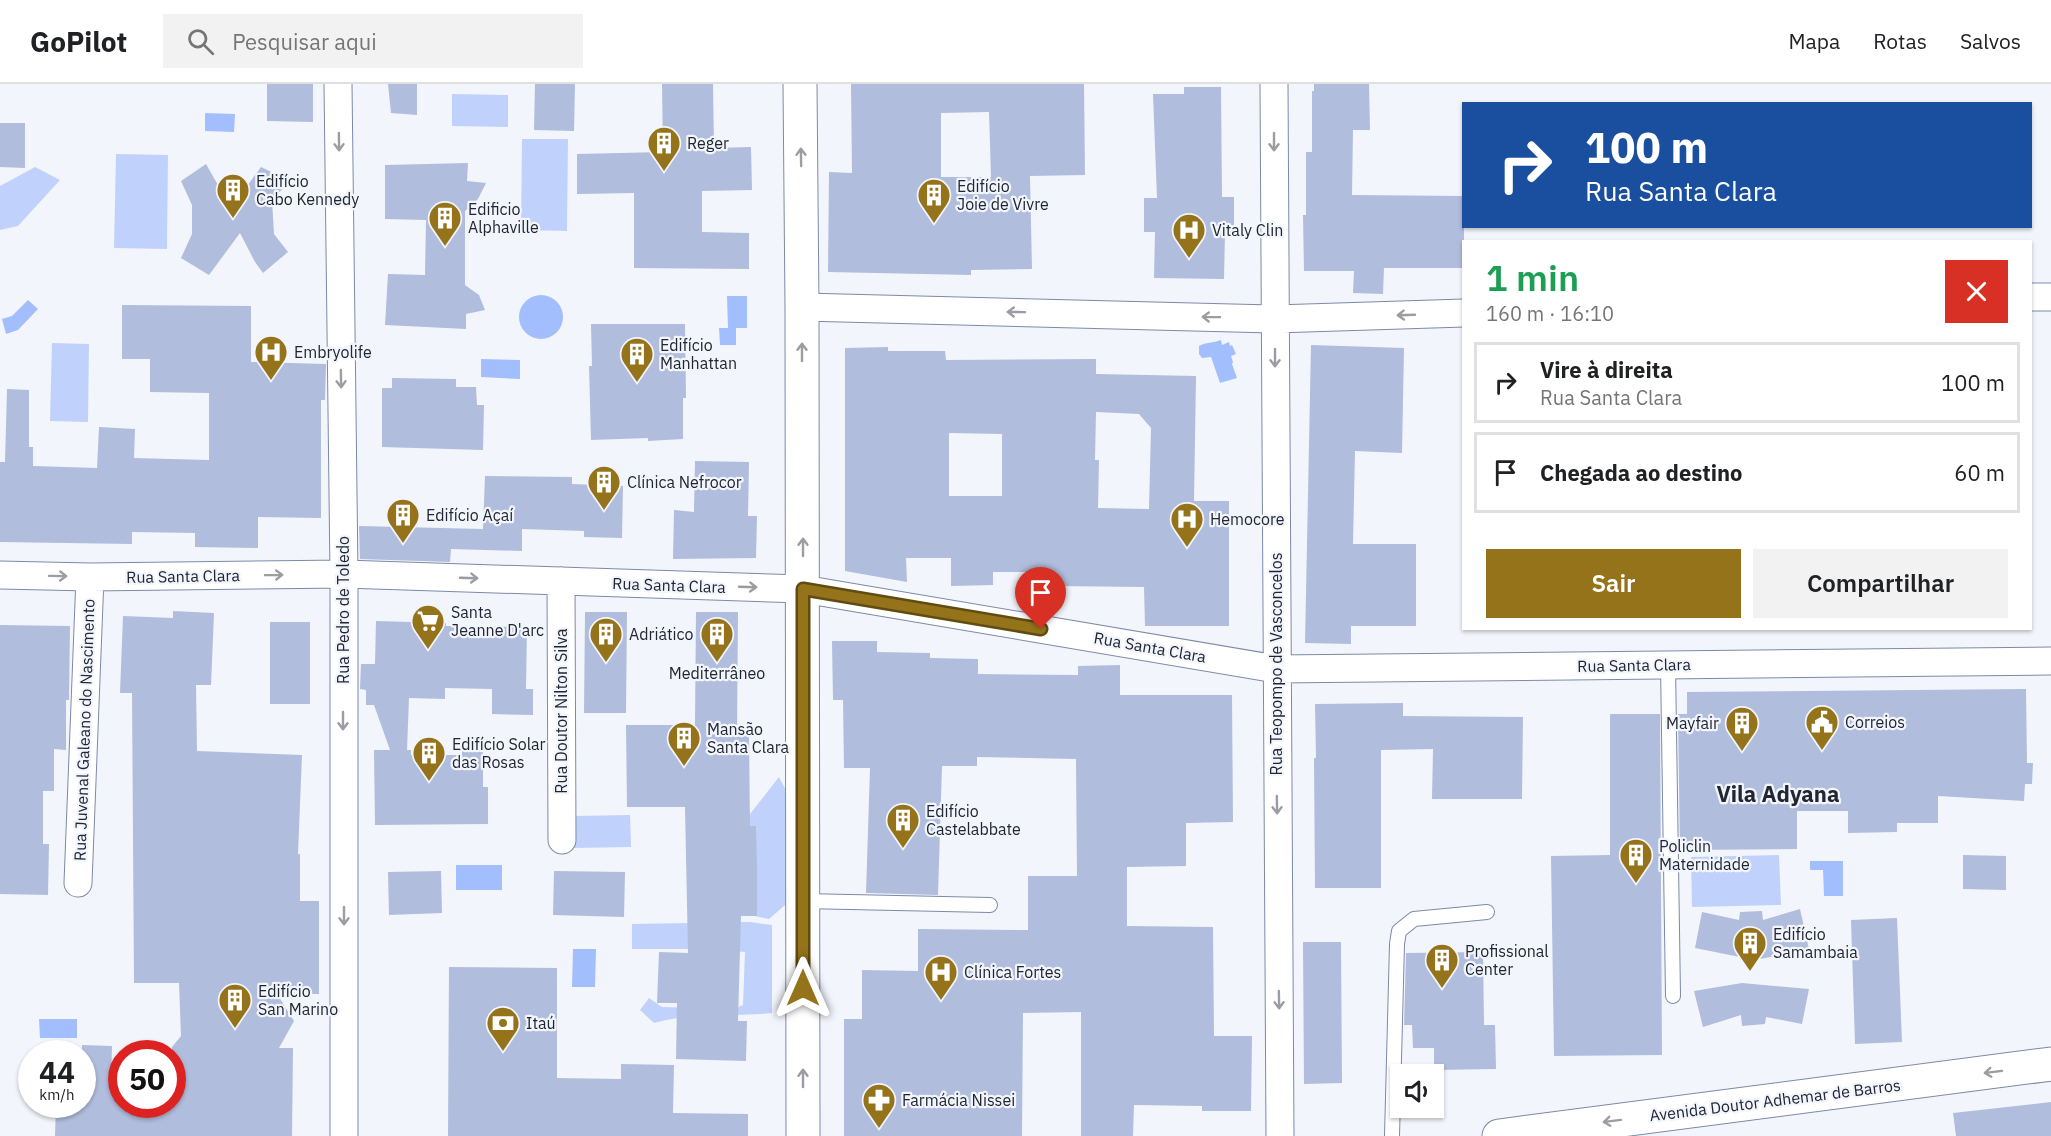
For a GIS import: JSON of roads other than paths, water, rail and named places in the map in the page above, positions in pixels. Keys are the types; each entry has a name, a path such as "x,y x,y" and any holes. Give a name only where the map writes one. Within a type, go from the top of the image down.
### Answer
{"main road":[{"path":"800,84 803,1136"},
{"name":"Avenida Doutor Adhemar de Barros","path":"1499,1136 2051,1064"}],"street":[{"name":"Rua Pedro de Toledo","path":"338,84 344,574 344,1136"},
{"name":"Rua Teopompo de Vasconcelos","path":"1274,84 1280,1136"},
{"path":"2032,297 2051,297"},
{"path":"802,307 1275,319 1462,313"},
{"name":"Rua Santa Clara","path":"0,575 90,577 344,574 803,589 1276,669 2051,661"},
{"name":"Rua Juvenal Galeano do Nascimento","path":"78,883 90,577"},
{"name":"Rua Doutor Nilton Silva","path":"561,581 562,840"}],"lane":[{"path":"1668,665 1673,996"},
{"path":"803,901 990,905"},
{"path":"1392,1136 1396,944 1399,931 1414,919 1487,912"}],"place":[{"name":"Reger","path":"664,172"},
{"name":"Edifício Cabo Kennedy","path":"233,219"},
{"name":"Edifício Joie de Vivre","path":"934,224"},
{"name":"Edificio Alphaville","path":"445,247"},
{"name":"Vitaly Clin","path":"1189,259"},
{"name":"Embryolife","path":"271,381"},
{"name":"Edifício Manhattan","path":"637,383"},
{"name":"Clínica Nefrocor","path":"604,511"},
{"name":"Edifício Açaí","path":"403,544"},
{"name":"Hemocore","path":"1187,548"},
{"name":"Santa Jeanne D'arc","path":"428,650"},
{"name":"Adriático","path":"606,663"},
{"name":"Mediterrâneo","path":"717,663"},
{"name":"Correios","path":"1822,751"},
{"name":"Mayfair","path":"1742,752"},
{"name":"Mansão Santa Clara","path":"684,767"},
{"name":"Edifício Solar das Rosas","path":"429,782"},
{"name":"Edifício Castelabbate","path":"903,849"},
{"name":"Policlin Maternidade","path":"1636,884"},
{"name":"Edifício Samambaia","path":"1750,972"},
{"name":"Profissional Center","path":"1442,989"},
{"name":"Clínica Fortes","path":"941,1001"},
{"name":"Edifício San Marino","path":"235,1029"},
{"name":"Itaú","path":"503,1052"},
{"name":"Farmácia Nissei","path":"879,1129"}],"district":[{"name":"Vila Adyana","path":"1778,794"}]}
